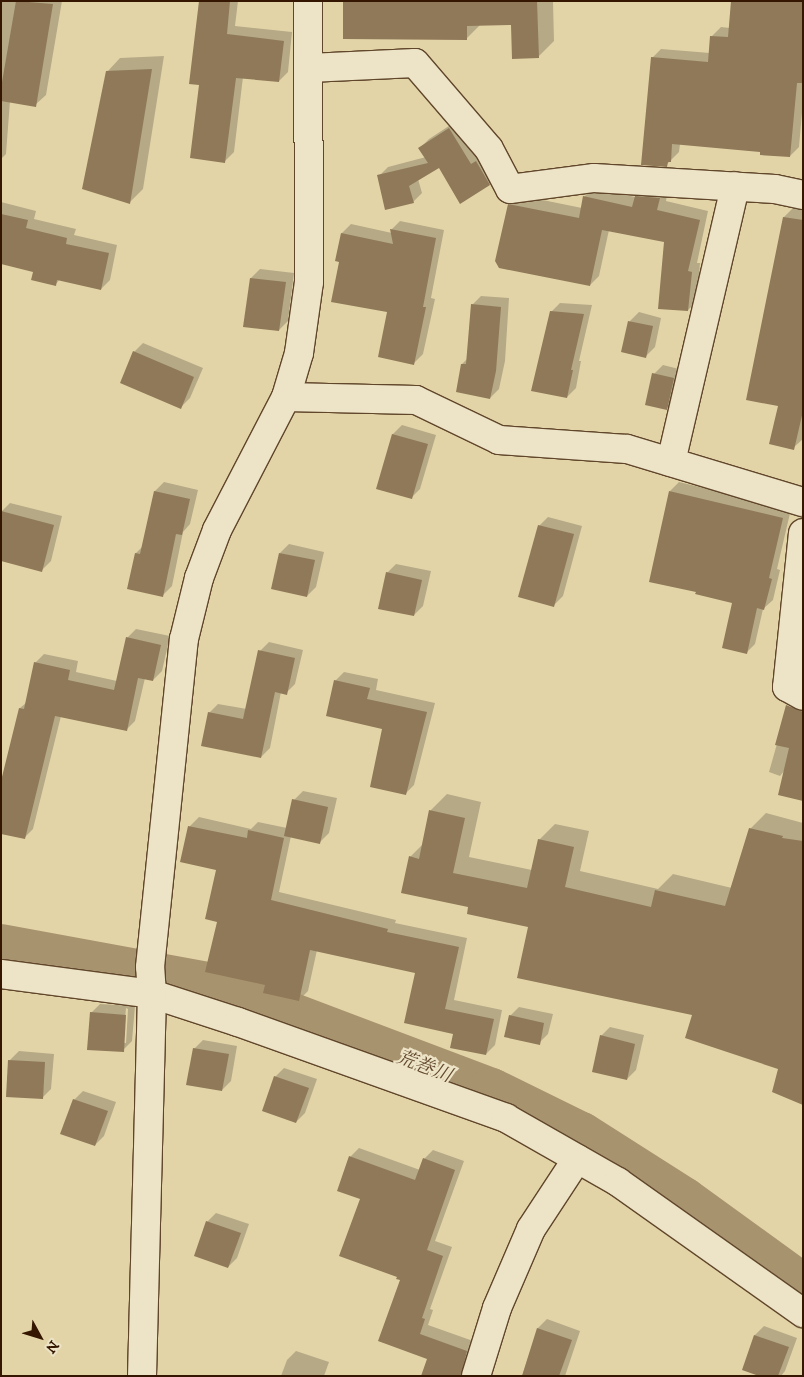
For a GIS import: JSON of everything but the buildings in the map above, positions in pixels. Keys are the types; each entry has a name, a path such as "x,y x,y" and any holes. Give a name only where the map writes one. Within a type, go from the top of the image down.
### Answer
{"street":[{"path":"142,1376 151,982 184,639 199,578 216,530 286,397 299,353 309,282 308,1"},
{"path":"309,68 415,62 490,149 510,189 594,178 775,189 803,195"},
{"path":"671,462 735,186"},
{"path":"286,397 416,400 499,440 627,449 803,502"},
{"path":"803,533 787,687 803,696"},
{"path":"1,974 151,982 238,1022 506,1118 618,1182 803,1313"},
{"path":"476,1376 497,1308 531,1229 577,1159"}],"waterway":[{"name":"荒巻川","path":"1,948 213,987 491,1092 581,1136 683,1201 803,1288"}]}
